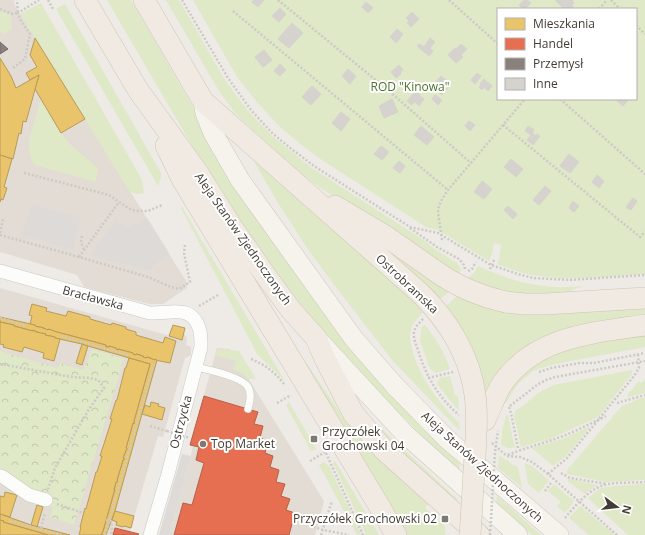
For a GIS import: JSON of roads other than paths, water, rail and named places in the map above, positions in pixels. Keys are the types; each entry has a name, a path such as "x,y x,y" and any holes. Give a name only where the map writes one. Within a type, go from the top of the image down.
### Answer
{"main road":[{"name":"Aleja Stanów Zjednoczonych","path":"85,0 138,90 198,173 232,227 266,276 292,310 405,434 518,535"},
{"name":"Aleja Stanów Zjednoczonych","path":"144,0 203,101 205,112 213,133 240,180 354,339 395,386 447,439 562,527"},
{"path":"138,90 182,179 367,484 396,535"},
{"name":"Ostrobramska","path":"203,101 420,293 437,310 449,328 466,359 475,395 476,423 483,443 470,535"},
{"path":"297,185 388,237 458,286 475,293 506,302 525,304 645,298"},
{"path":"483,443 479,434 495,398 501,386 523,360 549,346 574,337 645,325"},
{"path":"316,338 325,359 353,413 384,450 478,535"}],"street":[{"name":"Bracławska","path":"0,271 150,313 186,313"},
{"name":"Ostrzycka","path":"150,535 168,474 201,347 200,332 195,320 192,316 186,313"},
{"path":"0,476 29,495 46,500"}],"lane":[{"path":"196,367 228,376 242,382 248,388 250,395 248,409"}],"place":[{"name":"Przyczółek Grochowski 04","path":"314,439"},
{"name":"Top Market","path":"203,444"},
{"name":"Przyczółek Grochowski 02","path":"445,519"}],"park label":[{"name":"ROD \"Kinowa\"","path":"410,87"}]}
